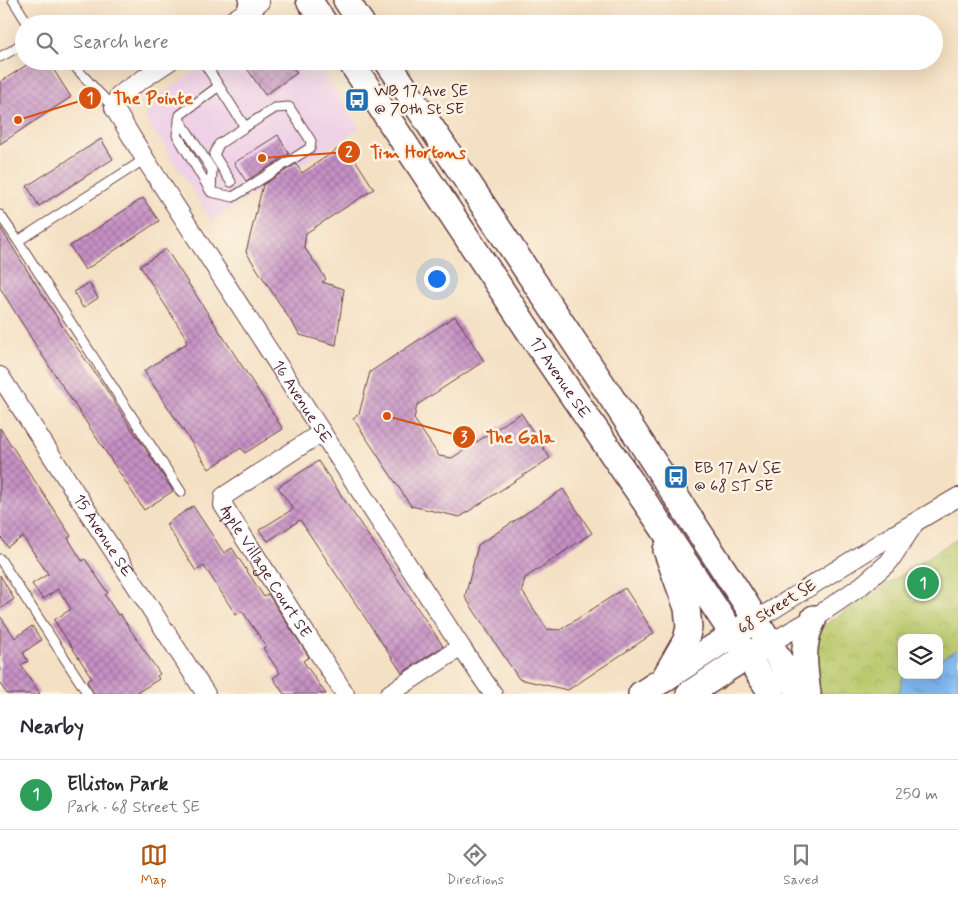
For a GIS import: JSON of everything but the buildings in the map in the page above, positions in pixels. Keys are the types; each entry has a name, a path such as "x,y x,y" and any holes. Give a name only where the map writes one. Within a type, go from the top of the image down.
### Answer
{"main road":[{"path":"309,0 319,15"},
{"path":"346,0 356,15"},
{"name":"17 Avenue SE","path":"356,70 550,364 654,515 772,694"},
{"name":"17 Avenue SE","path":"393,70 623,414 756,620 800,694"},
{"path":"654,515 687,608 689,627 686,640 663,680"},
{"path":"808,694 805,648 814,618"},
{"name":"68 Street SE","path":"641,694 756,620"},
{"name":"68 Street SE","path":"689,694 770,643"}],"street":[{"path":"238,15 255,2"},
{"path":"114,108 119,95 156,70"},
{"name":"16 Avenue SE","path":"114,108 145,159 493,694"},
{"name":"15 Avenue SE","path":"0,376 203,693"},
{"name":"Apple Village Court SE","path":"322,432 224,496 223,505 345,694"},
{"name":"68 Street SE","path":"756,620 883,540 958,497"},
{"name":"68 Street SE","path":"770,643 814,618 861,586 889,562 914,523"},
{"path":"389,694 461,647"}],"lane":[{"path":"13,0 22,15"},
{"path":"0,57 15,48"},
{"path":"78,70 114,108"},
{"path":"209,70 245,127"},
{"path":"219,86 180,114 176,135 211,192 233,197 310,148 311,141 289,107 275,108 219,144 214,155 231,182"},
{"path":"18,241 145,159"},
{"path":"0,215 181,492"},
{"path":"0,559 88,694"}],"shaded area":[{"path":"198,70 322,70 360,128 212,221 145,117 152,100"}],"green space":[{"path":"958,538 958,694 819,694 815,649 820,628"}],"water":[{"path":"958,649 958,694 899,694 902,679 943,679 943,658"}],"place":[{"name":"WB 17 Ave SE @ 70th St SE","path":"357,100"},
{"name":"The Pointe","path":"18,120"},
{"name":"Tim Hortons","path":"262,158"},
{"name":"The Gala","path":"387,416"},
{"name":"EB 17 AV SE @ 68 ST SE","path":"676,477"},
{"name":"Elliston Park","path":"923,583"}]}
